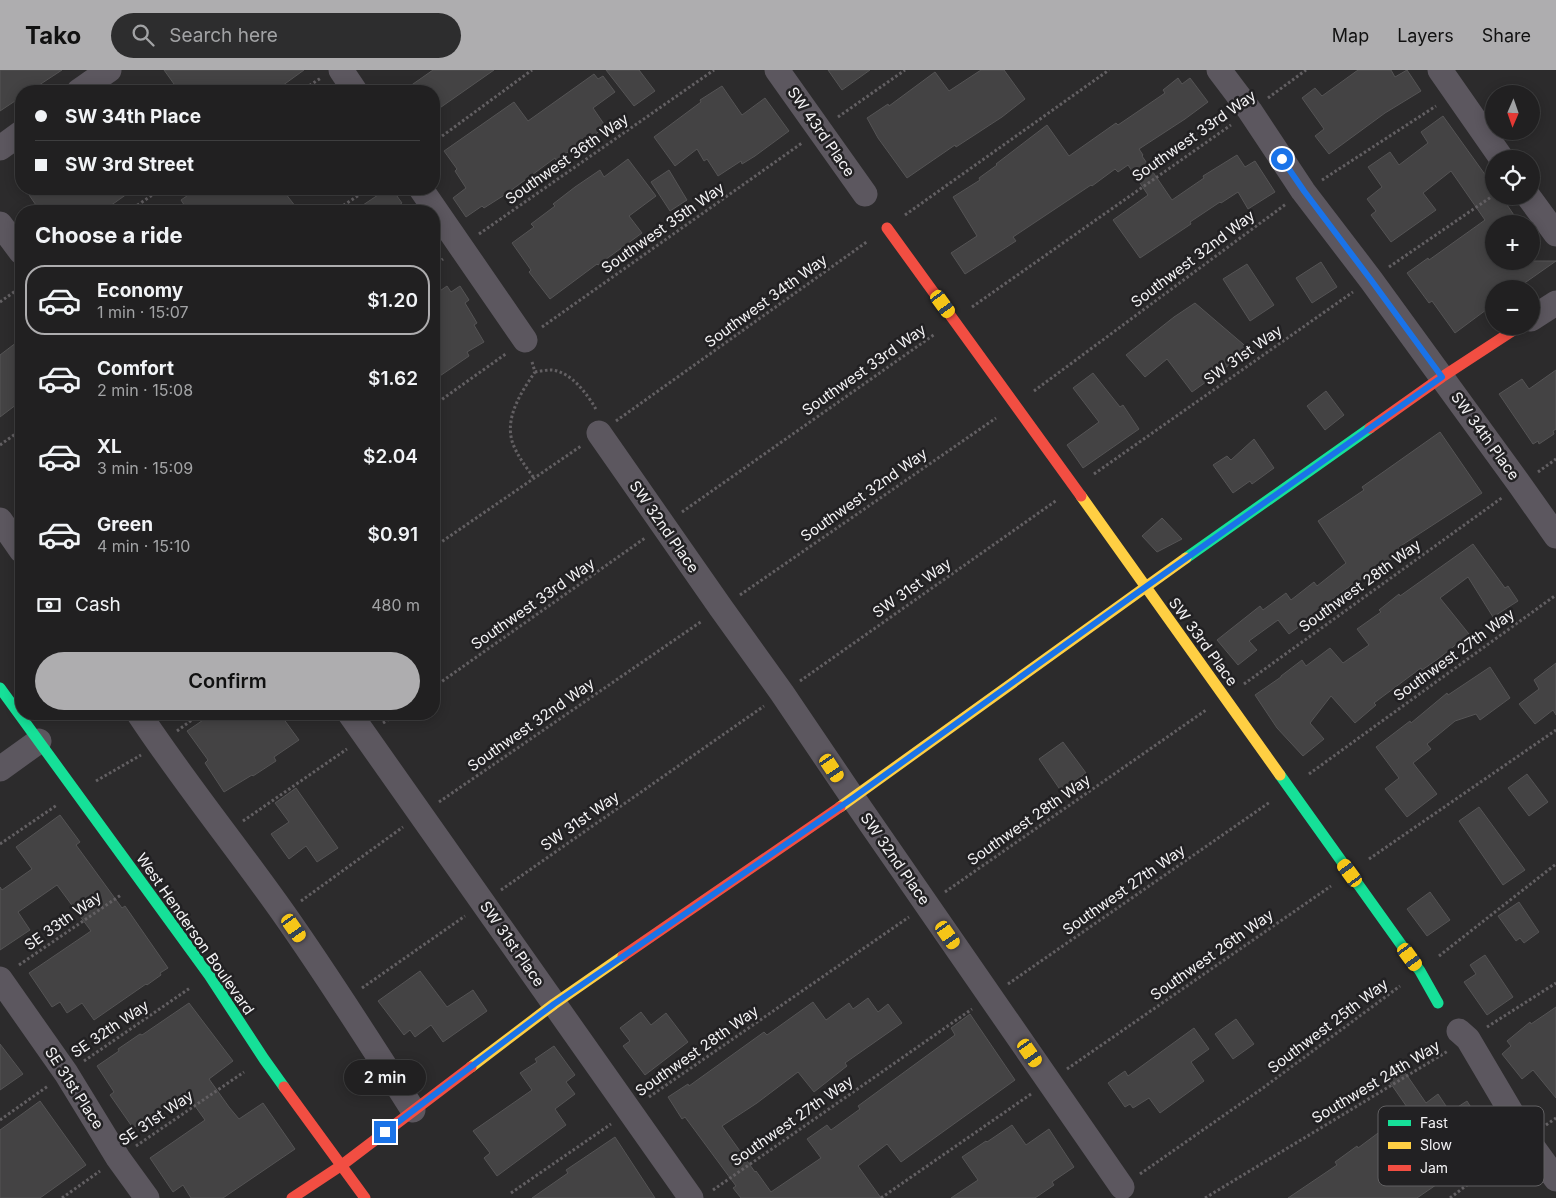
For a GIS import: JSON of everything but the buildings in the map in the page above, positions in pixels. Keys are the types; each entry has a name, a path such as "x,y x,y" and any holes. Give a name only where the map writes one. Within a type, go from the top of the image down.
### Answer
{"street":[{"path":"88,85 109,70"},
{"name":"SW 43rd Place","path":"777,70 865,194"},
{"name":"SW 34th Place","path":"1219,70 1250,111 1304,191 1442,377 1556,536"},
{"path":"1440,70 1496,150"},
{"path":"332,73 347,85"},
{"path":"0,148 15,137"},
{"path":"1535,205 1556,234"},
{"path":"440,217 524,340"},
{"path":"0,224 15,244"},
{"name":"SW 33rd Place","path":"887,228 1016,405 1420,971 1438,1003"},
{"path":"1540,313 1556,302"},
{"path":"292,1198 342,1165 554,1004 853,798 1442,377 1506,335"},
{"name":"SW 32nd Place","path":"599,433 782,693 926,905 1122,1187"},
{"path":"0,520 15,541"},
{"name":"West Henderson Boulevard","path":"0,688 15,708"},
{"name":"West Henderson Boulevard","path":"24,720 209,975 264,1058 365,1198"},
{"path":"143,720 159,745 226,833 284,914 344,1001 414,1110"},
{"name":"SW 31st Place","path":"354,720 630,1111 701,1195"},
{"path":"0,769 39,741"},
{"name":"SE 31st Place","path":"8,973 118,1158 147,1198"},
{"path":"1463,1035 1507,1106"},
{"path":"1544,1162 1556,1179"}],"path":[{"path":"440,138 532,70"},
{"name":"Southwest 36th Way","path":"440,262 714,70"},
{"name":"Southwest 35th Way","path":"440,401 905,70"},
{"name":"Southwest 34th Way","path":"440,543 599,433 1109,70"},
{"name":"Southwest 33rd Way","path":"440,683 1306,70"},
{"path":"311,85 332,73"},
{"name":"Southwest 32nd Way","path":"284,914 421,814 1016,405 1304,191 1456,93"},
{"path":"138,205 152,195"},
{"path":"344,205 359,195"},
{"name":"SW 31st Way","path":"344,1001 1485,201"},
{"path":"0,302 15,291"},
{"path":"524,340 535,372"},
{"path":"534,478 511,439 511,425 520,394 535,372 552,370 568,376 587,394 597,411 599,433"},
{"path":"0,445 15,434"},
{"name":"Southwest 28th Way","path":"511,1193 1225,698 1556,459"},
{"name":"Southwest 27th Way","path":"701,1195 990,997 1289,788 1556,595"},
{"path":"226,833 388,720"},
{"name":"Southwest 26th Way","path":"881,1198 1556,730"},
{"path":"0,844 76,792"},
{"name":"Southwest 25th Way","path":"1122,1187 1264,1088 1420,971 1556,864"},
{"name":"SE 33th Way","path":"8,973 140,882"},
{"name":"SE 32th Way","path":"0,1120 209,975"},
{"name":"Southwest 24th Way","path":"1206,1198 1463,1035 1556,983"},
{"name":"SE 31st Way","path":"62,1198 264,1058"},
{"path":"1544,1127 1556,1118"},
{"path":"1450,1198 1466,1186"}],"traffic: fast":[{"path":"1186,558 1370,428"},
{"path":"0,688 15,709"},
{"path":"23,720 209,975 284,1087"},
{"path":"1280,775 1420,971 1438,1003"}],"traffic: slow":[{"path":"1081,496 1280,775"},
{"path":"840,807 1186,558"},
{"path":"471,1067 554,1004 623,956"}],"traffic: jam":[{"path":"887,228 1081,496"},
{"path":"1370,428 1442,377 1506,335"},
{"path":"623,956 840,807"},
{"path":"292,1198 342,1165 471,1067"},
{"path":"284,1087 365,1198"}],"route":[{"path":"385,1132 554,1004 853,798 1130,598 1442,377 1282,159"}]}
